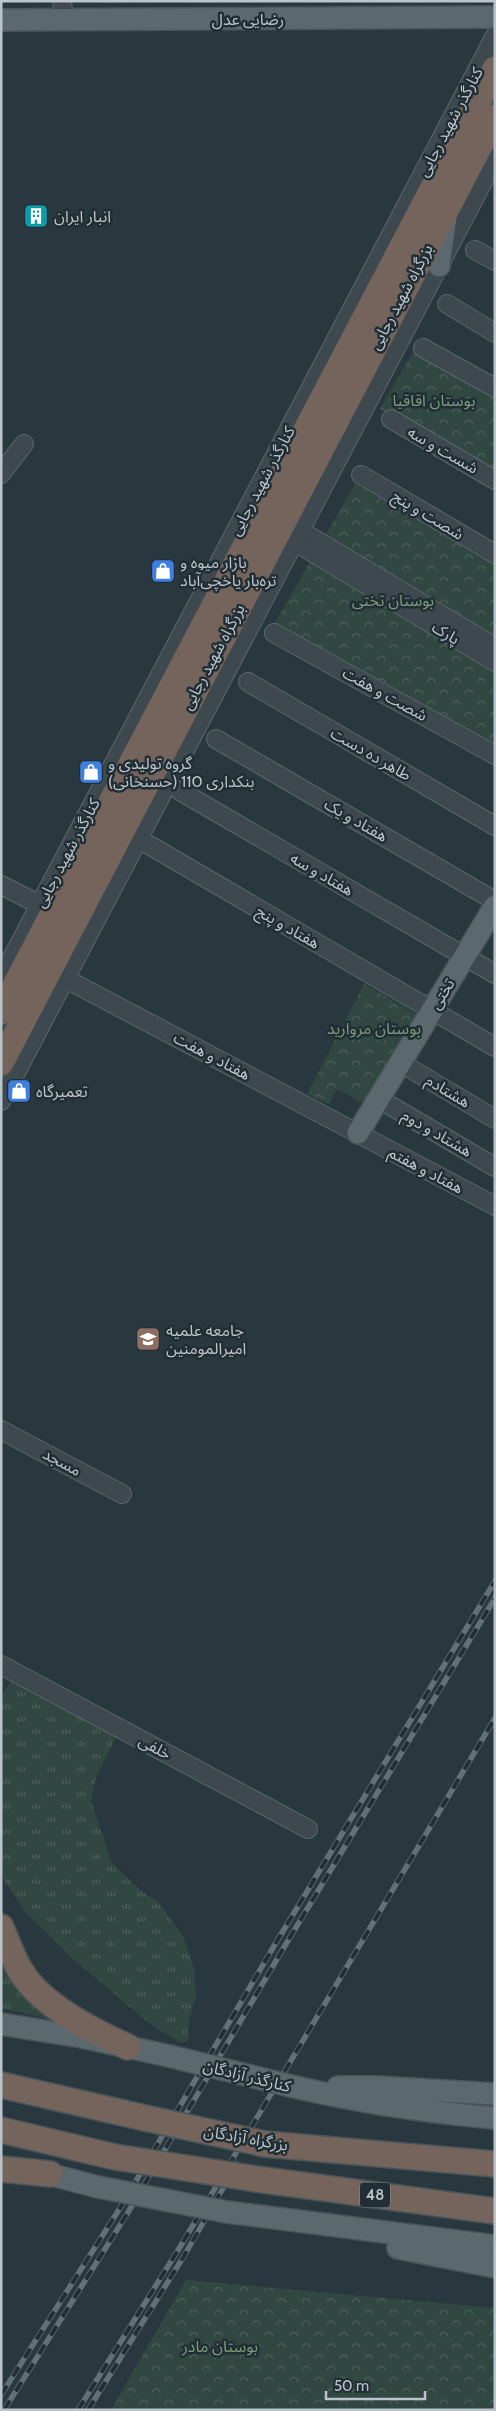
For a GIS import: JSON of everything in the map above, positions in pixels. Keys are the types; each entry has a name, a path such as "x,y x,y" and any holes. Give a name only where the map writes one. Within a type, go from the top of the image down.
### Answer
{"highway":[{"name":"بزرگراه شهید رجایی","path":"1,1012 495,69"},
{"name":"بزرگراه شهید رجایی","path":"1,1063 495,117"},
{"path":"1,1927 21,1971 43,1996 72,2018 128,2047"},
{"name":"بزرگراه آزادگان","path":"1,2085 265,2144 495,2164"},
{"name":"48","path":"1,2130 115,2156 256,2179 495,2211"},
{"path":"1,2169 50,2174"}],"main road":[{"name":"رضایی عدل","path":"1,20 63,10 495,17"},
{"path":"439,266 448,206"},
{"name":"تختی","path":"358,1134 495,906"},
{"name":"کنارگذر آزادگان","path":"1,2024 128,2047 338,2097 459,2115 495,2118"},
{"path":"290,2086 377,2087 495,2094"},
{"path":"1,2162 98,2186 227,2212 495,2246"},
{"path":"314,2224 403,2249 495,2267"}],"street":[{"name":"کنارگذر شهید رجایی","path":"1,979 495,36"},
{"path":"1,1101 301,538 495,159"},
{"path":"475,250 495,261"},
{"path":"446,304 495,333"},
{"path":"424,348 495,388"},
{"name":"شست و سه","path":"391,419 495,480"},
{"path":"1,474 24,444"},
{"name":"شصت و پنج","path":"361,475 495,554"},
{"name":"پارک","path":"301,538 495,647"},
{"name":"پارک","path":"301,538 495,662"},
{"name":"شصت و هفت","path":"274,633 495,756"},
{"name":"طاهر ده دست","path":"248,682 495,826"},
{"name":"هفتاد و یک","path":"216,739 495,901"},
{"name":"هفتاد و سه","path":"180,791 495,974"},
{"name":"هفتاد و پنج","path":"144,842 495,1047"},
{"path":"1,885 40,905"},
{"name":"هفتاد و هفت","path":"66,979 358,1134"},
{"name":"هشتادم","path":"401,1063 495,1119"},
{"name":"هشتاد و دوم","path":"379,1099 495,1166"},
{"name":"هفتاد و هفتم","path":"358,1134 495,1206"},
{"name":"مسجد","path":"1,1430 122,1494"},
{"name":"خلفی","path":"1,1665 308,1829"}],"green space":[{"name":"بوستان اقاقیا","path":"414,350 495,396 495,474 380,409"},
{"name":"بوستان تختی","path":"355,484 495,565 495,752 274,624"},
{"name":"بوستان مروارید","path":"364,984 416,1014 363,1103 337,1089 329,1104 307,1094"},
{"path":"13,1678 116,1737 97,1775 91,1800 112,1863 139,1889 159,1903 183,1936 194,1969 196,1996 189,2020 188,2041 181,2043 150,2024 72,1958 25,1912 1,1875 1,1697"},
{"path":"1,1954 62,2022 1,2008"},
{"name":"بوستان مادر","path":"186,2280 495,2308 495,2410 111,2410"}],"railway":[{"path":"1,2395 120,2208 277,1941 495,1581"},
{"path":"4,2410 127,2214 283,1949 495,1598"},
{"path":"78,2410 180,2247 495,1718"},
{"path":"88,2410 184,2256 237,2164"}],"place":[{"name":"انبار ایران","path":"36,216"},
{"name":"بازار میوه و تره‌بار یاخچی‌آباد","path":"163,571"},
{"name":"گروه تولیدی و بنکداری 110 (حسنخانی)","path":"91,772"},
{"name":"تعمیرگاه","path":"19,1091"},
{"name":"جامعه علمیه امیرالمومنین","path":"148,1339"}]}
